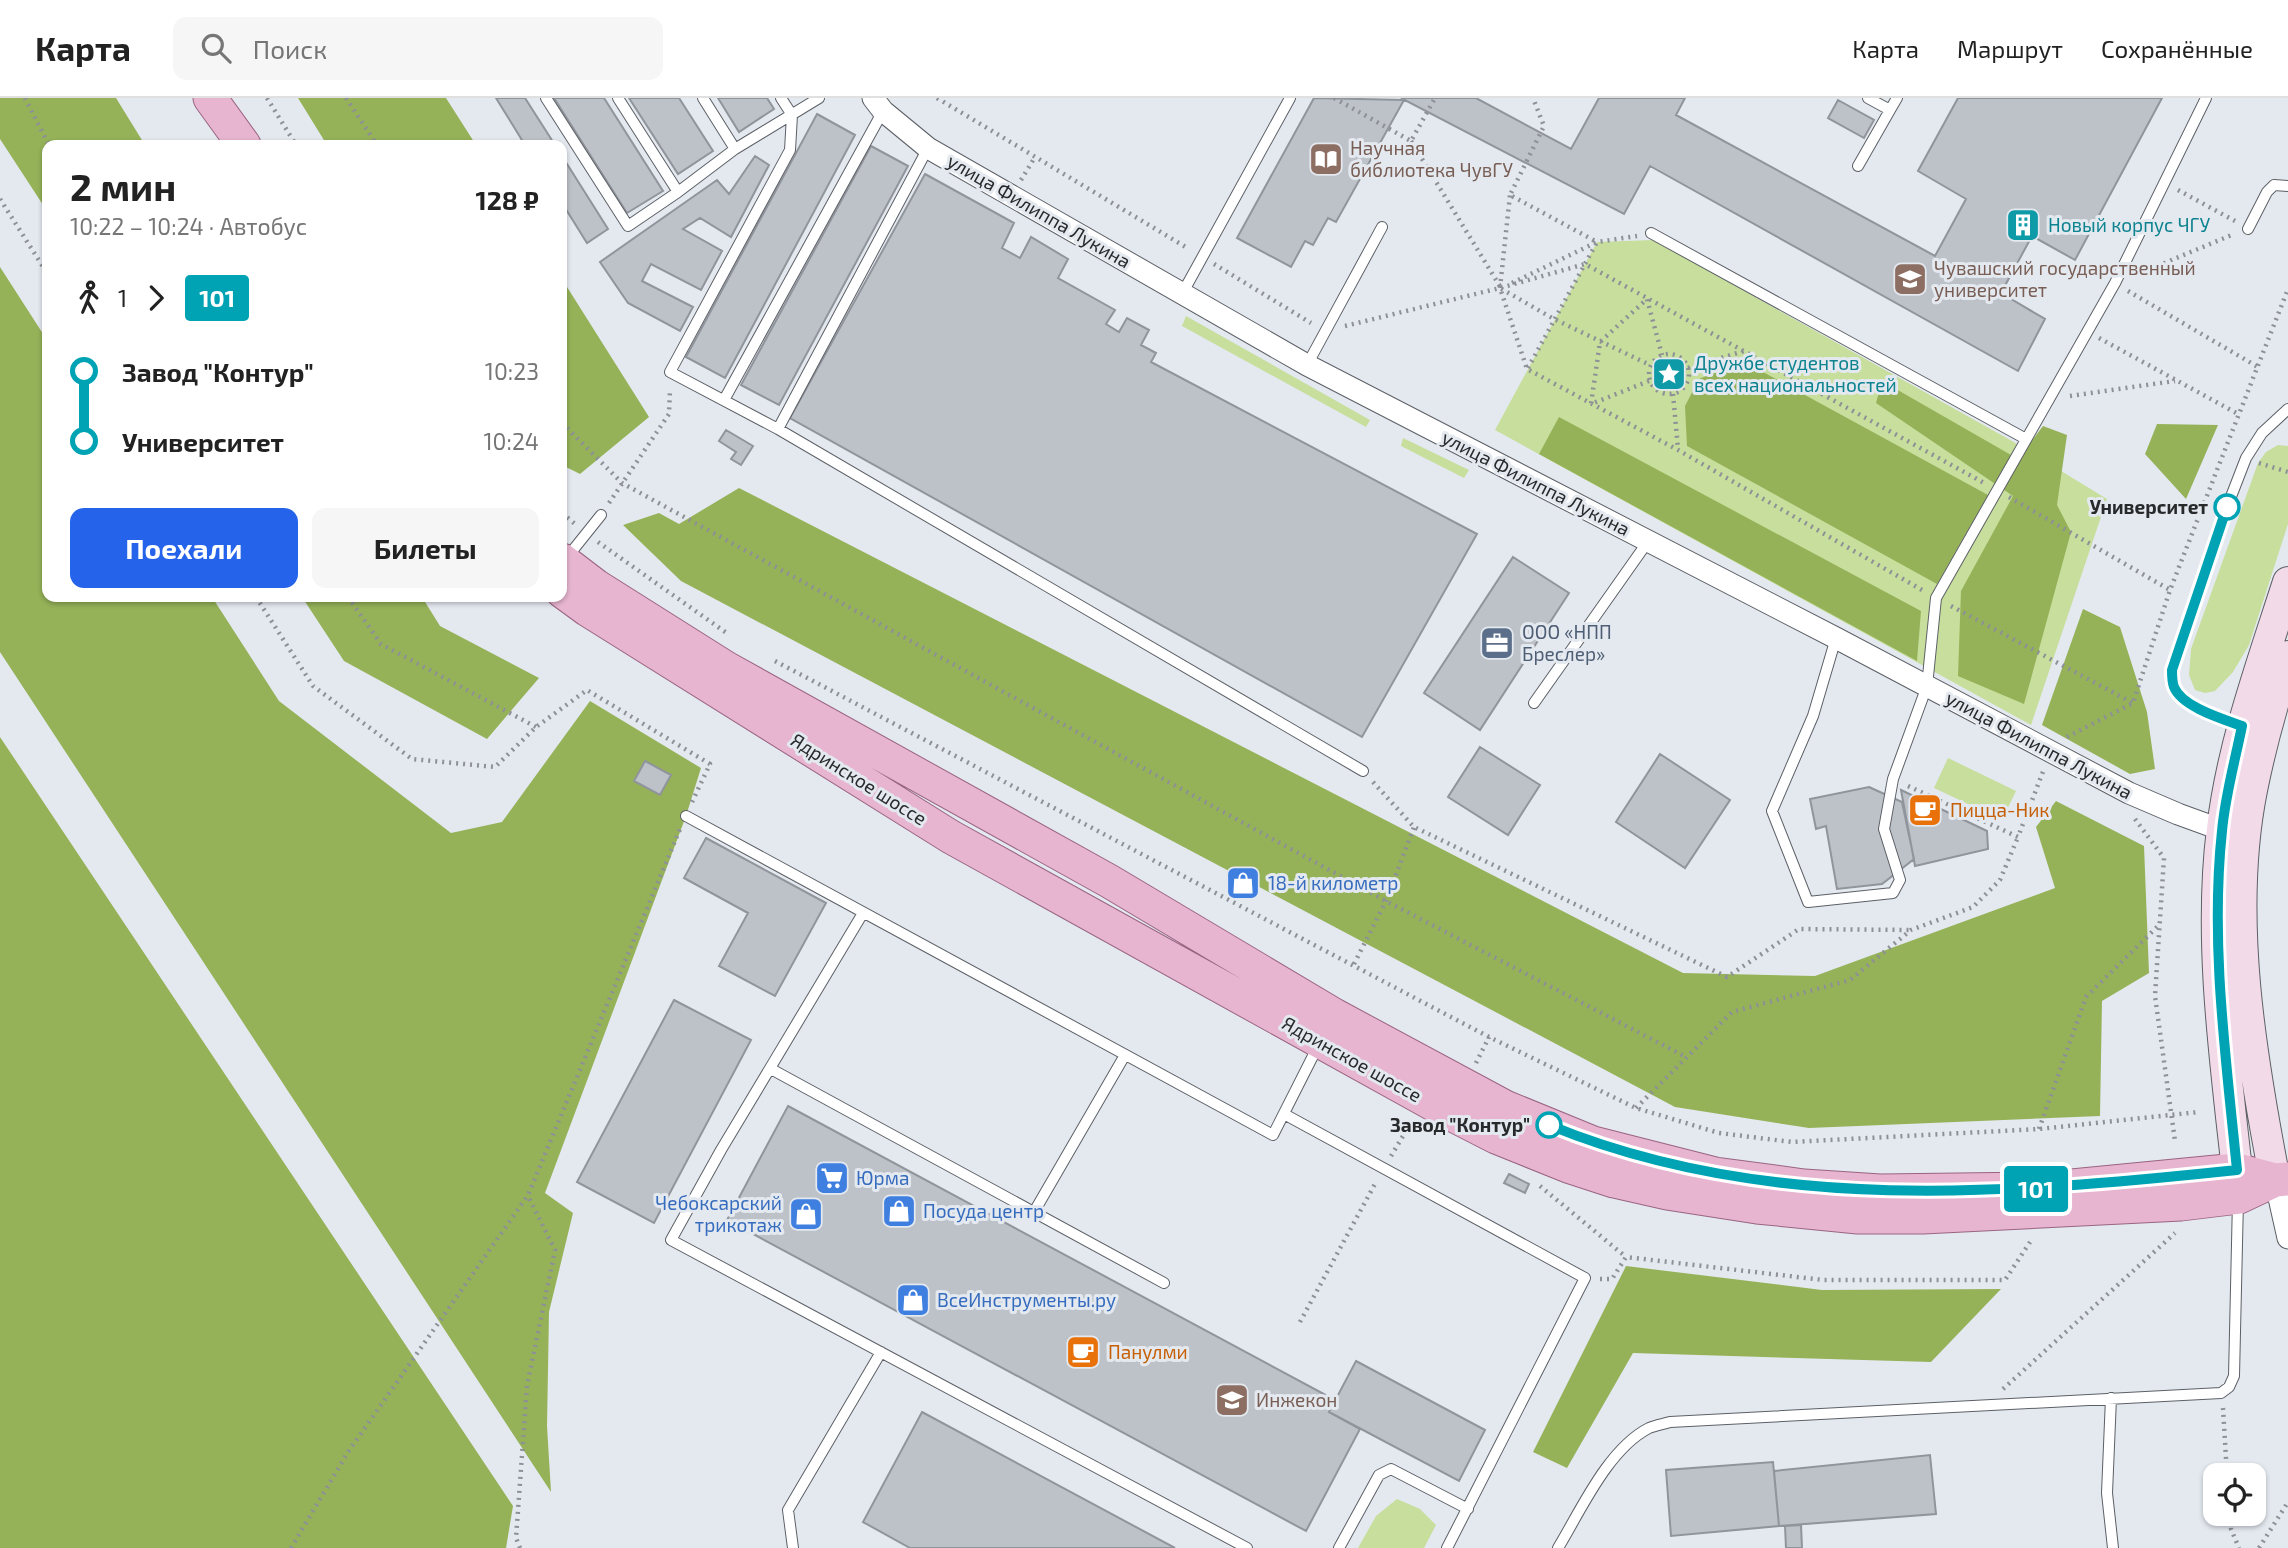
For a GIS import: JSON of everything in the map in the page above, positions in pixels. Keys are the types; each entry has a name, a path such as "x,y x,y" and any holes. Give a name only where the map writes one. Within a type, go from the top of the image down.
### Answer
{"main road":[{"path":"209,98 231,140"},
{"path":"209,98 240,140"},
{"name":"Ядринское шоссе","path":"567,574 726,668 1109,881 1327,1028 1593,1143 1715,1174 1804,1186 1880,1191 2238,1184"},
{"path":"2234,832 2243,873 2249,1018 2259,1094 2282,1180 2238,1184 2226,1070 2219,961 2218,888 2234,832 2288,582"},
{"path":"2254,730 2288,656"}],"street":[{"name":"улица Филиппа Лукина","path":"878,105 928,148 1307,365 1649,540 2129,793 2178,814 2234,832"},
{"path":"2282,1180 2288,1238"}],"lane":[{"path":"545,98 628,226 735,149 819,98"},
{"path":"618,98 678,192"},
{"path":"703,98 735,149"},
{"path":"781,98 792,115 790,150 670,372 778,429 1363,771"},
{"path":"1182,294 1290,98"},
{"path":"1868,98 1890,110"},
{"path":"1858,166 1897,98"},
{"path":"1836,638 1813,716 1772,811 1808,902 1893,893 1900,880 1884,829 1893,779 1927,686 1936,598 2115,283 2206,98"},
{"path":"724,400 878,105"},
{"path":"778,429 928,148"},
{"path":"2248,229 2267,192 2274,185 2288,187"},
{"path":"1307,365 1382,227"},
{"path":"1651,233 2026,439"},
{"path":"2254,730 2192,705 2180,697 2173,686 2172,670 2246,458 2262,433 2288,410"},
{"path":"2262,433 2288,424"},
{"path":"567,563 601,515"},
{"path":"1534,704 1649,540"},
{"path":"685,816 1273,1135 1327,1028"},
{"path":"863,913 671,1240 1247,1548"},
{"path":"1034,1212 1125,1055"},
{"path":"771,1069 1164,1283"},
{"path":"1284,1114 1585,1278 1447,1548"},
{"path":"1558,1548 1612,1461 1650,1428 1670,1422 2221,1393 2229,1387 2234,1376 2238,1184"},
{"path":"793,1548 788,1510 881,1352"},
{"path":"2111,1398 2107,1493 2113,1548"},
{"path":"1339,1548 1378,1475 1391,1469 1468,1509"}],"path":[{"path":"25,98 46,140"},
{"path":"267,98 293,140"},
{"path":"345,98 374,140"},
{"path":"937,98 1324,331 1500,288 1585,264 1998,491 2171,590"},
{"path":"1334,98 1410,141 1500,288 1527,369 1678,450 1936,598 2133,703"},
{"path":"1410,141 1435,98"},
{"path":"1500,288 1510,195 1544,125 1533,98"},
{"path":"2163,182 2248,229"},
{"path":"1510,195 1597,242"},
{"path":"0,200 42,265"},
{"path":"2115,283 2248,229"},
{"path":"1500,288 1597,242 1651,233"},
{"path":"1527,369 1597,242"},
{"path":"2115,283 2258,367"},
{"path":"1500,288 1554,319 1650,365"},
{"path":"2058,742 2133,703 2171,590 2288,289"},
{"path":"1591,404 1600,342 1647,299"},
{"path":"1647,299 1662,355"},
{"path":"2087,332 2240,415"},
{"path":"1688,368 1744,351"},
{"path":"1662,355 1678,356 1688,368 1687,383 1673,394 1660,393 1649,381 1650,365 1662,355"},
{"path":"601,515 669,414 670,372"},
{"path":"1591,404 1649,381"},
{"path":"2051,398 2176,381"},
{"path":"1673,394 1678,450"},
{"path":"567,428 622,483 1386,901 1686,1057"},
{"path":"2258,463 2288,472"},
{"path":"567,517 730,635"},
{"path":"259,602 313,685 412,760 495,767 536,727 587,690 710,764 685,816 528,1195 348,1452 291,1548"},
{"path":"352,602 381,644 536,727"},
{"path":"766,656 1489,1037 1636,1108 1719,1133 1792,1142 2039,1129 2199,1112"},
{"path":"1636,1108 1732,1012 1850,980 1911,930 1973,907 2000,880 2047,761"},
{"path":"1363,771 1414,827 1727,977 1800,929 1911,930"},
{"path":"1893,779 2018,837"},
{"path":"1354,964 1386,901 1414,827"},
{"path":"2164,858 2155,996 2175,1141"},
{"path":"2039,1129 2086,997 2160,923"},
{"path":"1474,1066 1489,1037"},
{"path":"520,1548 516,1538 527,1386 555,1250 528,1195"},
{"path":"1987,1404 2181,1229"},
{"path":"2160,1235 2173,1234"},
{"path":"1612,1279 1626,1257 1823,1280 2005,1279 2032,1239 2045,1239"},
{"path":"2221,1393 2226,1463"},
{"path":"2259,1548 2288,1503"},
{"path":"2231,1526 2239,1548"}],"green space":[{"path":"0,98 116,98 142,140 42,140 42,203 0,139"},
{"path":"298,98 446,98 473,140 324,140"},
{"path":"1653,240 2012,441 2107,499 2031,725 1495,430 1597,242"},
{"path":"0,267 42,332 42,602 215,602 279,701 451,833 502,822 590,701 701,768 686,816 545,1193 573,1213 549,1312 547,1426 551,1492 0,652"},
{"path":"567,287 649,417 580,474 567,468"},
{"path":"1186,316 1370,420 1366,427 1182,326"},
{"path":"1743,361 1988,495 1937,584 1687,446 1685,406 1699,379"},
{"path":"1882,381 2018,459 2043,426 2067,435 2057,505 2071,532 2024,704 1958,676 1961,591 2013,496 1876,403"},
{"path":"1559,417 1921,611 1917,661 1539,454"},
{"path":"2157,424 2218,425 2186,499 2145,454"},
{"path":"1403,438 1469,470 1464,478 1401,446"},
{"path":"2278,445 2288,446 2288,524 2249,645 2233,672 2215,691 2205,693 2195,690 2189,675 2191,649 2258,463 2266,452"},
{"path":"739,488 1683,973 1815,976 2055,888 2036,827 2056,801 2144,846 2149,973 2102,1001 2100,1116 1809,1128 1675,1107 681,581 623,525 659,513 679,524"},
{"path":"305,602 425,602 440,626 539,678 487,739 344,661"},
{"path":"2083,609 2120,627 2147,712 2155,769 2130,774 2042,725"},
{"path":"0,737 513,1506 506,1548 0,1548"},
{"path":"1948,758 2016,791 2002,820 1934,788"},
{"path":"1626,1266 1822,1290 2001,1289 1931,1362 1633,1353 1567,1468 1533,1452"},
{"path":"1397,1499 1420,1509 1436,1525 1424,1548 1358,1548 1376,1516"}],"building":[{"path":"496,98 525,98 552,140 522,140"},
{"path":"554,98 604,98 663,191 627,213"},
{"path":"629,98 679,98 713,151 678,174"},
{"path":"718,98 767,98 774,109 739,132"},
{"name":"Научная библиотека ЧувГУ","path":"1314,98 1404,100 1336,222 1328,218 1313,245 1305,241 1291,267 1237,238"},
{"name":"Новый корпус ЧГУ","path":"1401,98 1476,98 1571,149 1599,98 1685,98 1676,115 1935,256 1966,199 1918,171 1958,98 2162,98 2075,260 2032,236 2001,293 2045,319 2018,371 1650,166 1624,214"},
{"path":"1838,100 1874,120 1864,138 1828,118"},
{"path":"817,114 855,135 725,378 686,357"},
{"path":"871,146 908,166 779,405 741,385"},
{"path":"755,156 769,165 731,237 700,218 683,229 722,251 701,290 651,264 642,281 693,307 680,331 628,303 600,262 717,180 729,194"},
{"path":"567,164 608,229 587,243 567,211"},
{"path":"925,174 1014,223 1002,248 1020,258 1031,237 1068,259 1058,278 1115,310 1106,324 1119,332 1127,318 1149,330 1141,345 1156,353 1151,362 1477,534 1362,737 790,418"},
{"path":"726,430 753,446 741,465 731,459 736,452 719,441"},
{"name":"ООО «НПП Бреслер»","path":"1513,557 1569,593 1480,730 1424,693"},
{"path":"1480,747 1540,785 1508,835 1448,797"},
{"path":"1660,754 1730,800 1685,868 1616,822"},
{"path":"645,761 671,775 660,795 634,781"},
{"path":"1869,787 1902,802 1914,859 1882,884 1837,889 1826,826 1816,829 1810,799"},
{"path":"1901,790 1987,831 1988,849 1915,866"},
{"path":"706,838 826,903 775,996 719,966 748,913 684,878"},
{"path":"674,1000 751,1040 654,1223 577,1182"},
{"path":"788,1106 1335,1400 1329,1412 1360,1429 1306,1531 727,1220"},
{"path":"1509,1174 1529,1184 1525,1193 1504,1183"},
{"path":"1356,1361 1485,1430 1459,1481 1329,1412"},
{"path":"922,1412 1175,1548 910,1548 863,1522"},
{"path":"1930,1455 1936,1514 1779,1526 1774,1471"},
{"path":"1773,1462 1779,1526 1671,1536 1666,1470"},
{"path":"1801,1525 1802,1548 1786,1548 1785,1526"}],"bus line":[{"name":"101","path":"1549,1125 1593,1143 1715,1174 1804,1186 1880,1191 2041,1189 2237,1170 2224,1042 2218,888 2222,830 2242,726 2192,705 2180,697 2173,686 2172,670 2227,507"}],"place":[{"name":"Научная библиотека ЧувГУ","path":"1326,159"},
{"name":"Новый корпус ЧГУ","path":"2023,225"},
{"name":"Чувашский государственный университет","path":"1910,279"},
{"name":"Дружбе студентов всех национальностей","path":"1669,374"},
{"name":"Университет","path":"2227,507"},
{"name":"ООО «НПП Бреслер»","path":"1497,643"},
{"name":"Пицца-Ник","path":"1925,810"},
{"name":"18-й километр","path":"1243,883"},
{"name":"Завод \"Контур\"","path":"1549,1125"},
{"name":"Юрма","path":"832,1178"},
{"name":"Посуда центр","path":"899,1211"},
{"name":"Чебоксарский трикотаж","path":"806,1214"},
{"name":"ВсеИнструменты.ру","path":"913,1300"},
{"name":"Панулми","path":"1083,1352"},
{"name":"Инжекон","path":"1232,1400"}]}
